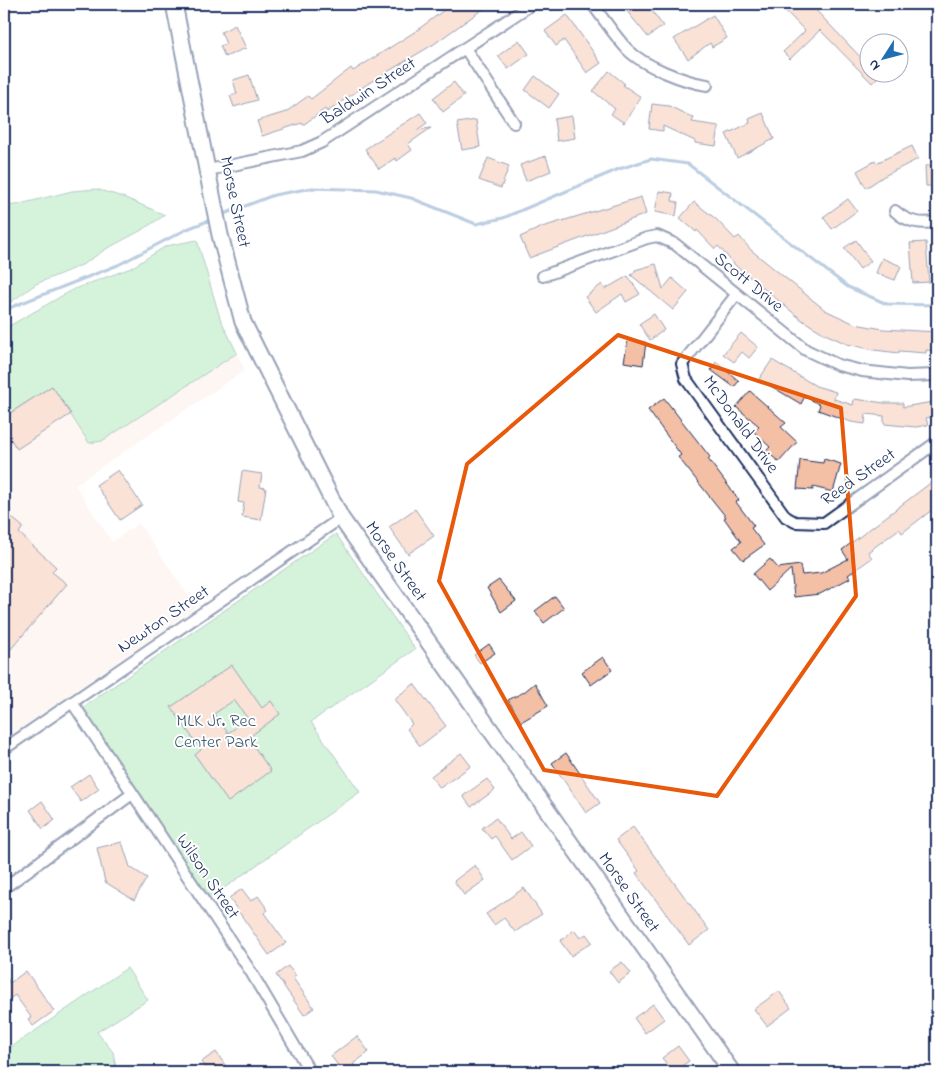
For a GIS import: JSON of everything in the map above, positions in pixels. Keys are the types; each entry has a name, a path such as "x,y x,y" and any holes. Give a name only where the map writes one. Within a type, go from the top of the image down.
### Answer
{"street":[{"name":"Morse Street","path":"174,4 220,235 244,322 341,518 730,1071"},
{"name":"Baldwin Street","path":"208,170 302,151 322,142 532,4"},
{"path":"592,4 628,50 638,58 689,83 707,85"},
{"path":"465,48 514,123"},
{"path":"895,211 902,218 921,224 937,222"},
{"name":"Scott Drive","path":"543,276 657,236 675,244 806,350 838,365 862,371 892,375 937,375"},
{"name":"McDonald Drive","path":"736,295 682,364 686,379 786,517 795,522"},
{"name":"Reed Street","path":"795,522 824,523 937,442"},
{"name":"Newton Street","path":"4,749 341,518"},
{"name":"Wilson Street","path":"72,702 251,972 310,1072"},
{"path":"4,888 132,794"}],"highlighted area":[{"path":"618,335 841,408 856,596 717,796 544,770 439,581 467,464"}],"shaded area":[{"path":"197,240 220,318 245,370 75,485 112,542 139,523 196,607 4,740 4,329 74,289 131,268 166,246"}],"green space":[{"path":"96,189 123,197 165,215 82,265 36,284 4,307 4,206 16,205 72,191"},
{"path":"197,240 220,318 237,353 102,441 89,443 52,386 4,417 4,329 74,289 131,268 166,246"},
{"name":"MLK Jr. Rec Center Park","path":"336,534 415,649 311,722 360,792 210,898 83,707"},
{"path":"127,968 148,1000 97,1032 113,1052 117,1072 4,1072 4,1052"}],"building":[{"path":"448,4 490,4 434,44 369,83 327,112 325,109 303,125 302,123 262,136 257,121 286,112 308,96 311,99 351,68 353,71 416,31 444,10 442,8"},
{"path":"621,4 647,4 663,26 648,37"},
{"path":"779,4 810,4 858,54 858,69 820,30 790,59 783,52 805,31"},
{"path":"567,15 601,63 587,73 564,40 556,46 545,31"},
{"path":"713,15 727,38 712,47 710,43 688,59 674,39"},
{"path":"235,25 246,48 225,57 220,46 226,44 221,32"},
{"path":"519,40 529,54 508,69 498,56"},
{"path":"609,71 625,84 623,85 641,97 624,123 611,114 615,109 593,91"},
{"path":"249,75 257,100 234,107 230,96 237,94 233,80"},
{"path":"535,76 559,94 549,108 525,90"},
{"path":"454,82 464,96 443,112 433,98"},
{"path":"652,104 669,106 694,118 692,122 719,126 716,146 695,143 695,141 663,126 663,131 649,129"},
{"path":"420,113 427,123 417,130 431,128 408,144 412,150 397,161 395,158 379,169 365,149"},
{"path":"763,113 774,139 737,158 726,134 750,123 749,119"},
{"path":"572,116 575,138 557,141 554,119"},
{"path":"476,120 480,147 462,150 457,123"},
{"path":"912,146 918,159 884,176 866,188 857,171 875,161 876,163"},
{"path":"546,156 551,171 526,181 520,165"},
{"path":"488,158 509,166 501,188 479,180"},
{"path":"937,165 937,186 926,186 925,166"},
{"path":"659,191 673,193 672,201 678,202 676,216 655,212"},
{"path":"641,197 646,214 529,258 520,237 542,227"},
{"path":"848,199 857,211 832,229 823,217"},
{"path":"694,202 716,219 735,239 739,236 751,250 825,310 855,324 883,329 937,332 937,351 926,350 926,353 899,351 899,353 847,344 825,334 802,320 736,266 718,246 715,249 697,230 696,232 680,218"},
{"path":"856,240 871,261 860,269 844,248"},
{"path":"926,242 929,282 913,283 910,243"},
{"path":"882,258 901,266 895,280 876,273"},
{"path":"656,264 663,289 672,278 688,292 673,310 631,275 635,270"},
{"path":"628,276 640,294 626,302 622,294 596,312 585,297 602,284 605,289"},
{"path":"654,314 664,330 650,340 639,324"},
{"path":"741,333 758,347 749,358 742,352 734,362 723,354"},
{"path":"628,339 646,342 643,365 624,362"},
{"path":"772,360 816,386 836,392 834,399 853,405 854,399 903,403 903,407 933,402 935,416 926,418 928,425 916,427 884,424 884,416 866,414 865,424 851,422 818,410 820,405 805,396 801,404 759,379"},
{"path":"716,362 739,381 734,387 711,370"},
{"path":"52,386 71,414 17,449 4,429 4,417"},
{"path":"750,391 786,423 781,427 797,442 779,462 766,451 770,447 754,432 759,426 736,407"},
{"path":"664,398 710,457 708,459 739,500 736,502 754,526 751,528 764,545 743,560 733,548 741,542 724,518 726,517 678,457 681,455 648,410"},
{"path":"824,459 841,464 833,492 813,487 813,490 797,489 800,460 823,463"},
{"path":"118,470 142,505 120,520 96,485"},
{"path":"242,471 262,474 260,487 266,488 261,520 242,517 244,503 238,502"},
{"path":"937,478 937,506 902,533 899,529 868,552 872,558 848,575 850,578 820,594 794,597 791,569 767,591 753,574 770,559 778,568 800,565 802,575 821,573 848,559 842,550"},
{"path":"415,509 434,536 408,554 389,527"},
{"path":"4,511 23,527 19,533 56,567 52,572 67,584 4,657"},
{"path":"499,580 516,601 501,612 487,588"},
{"path":"555,596 564,608 544,623 535,611"},
{"path":"489,644 495,653 480,663 474,655"},
{"path":"603,657 612,670 591,685 582,672"},
{"path":"232,665 262,708 271,701 280,714 248,738 271,771 228,802 195,755 201,750 171,707","holes":["234,700 248,719 228,733 214,714"]},
{"path":"535,683 548,706 521,722 508,700 524,692"},
{"path":"414,684 446,726 420,746 407,729 412,724 394,699"},
{"path":"461,753 471,766 440,788 431,776"},
{"path":"566,753 600,803 586,813 552,763"},
{"path":"89,774 99,789 81,802 70,787"},
{"path":"487,779 495,790 471,807 463,796"},
{"path":"42,801 55,820 43,829 30,810"},
{"path":"496,818 511,839 521,832 531,846 512,860 495,836 491,839 482,828"},
{"path":"633,827 709,930 689,945 636,873 639,871 616,840"},
{"path":"122,842 130,867 147,878 134,900 105,882 97,848"},
{"path":"475,865 485,880 464,895 454,881"},
{"path":"524,888 542,914 515,932 504,918 494,925 486,914"},
{"path":"242,889 251,901 258,896 268,910 264,913 286,943 269,955 229,898"},
{"path":"574,930 580,938 586,934 592,942 571,956 560,941"},
{"path":"622,962 631,973 618,983 609,971"},
{"path":"288,966 296,976 293,978 314,1008 304,1015 276,975"},
{"path":"26,971 54,1011 33,1026 28,1019 31,1017 15,995 4,1003 4,974 10,983"},
{"path":"779,991 791,1008 767,1026 754,1009"},
{"path":"653,1004 664,1019 645,1033 634,1018"},
{"path":"357,1036 369,1052 353,1064 360,1072 343,1072 331,1056"},
{"path":"678,1046 689,1061 673,1072 662,1058"},
{"path":"216,1052 230,1072 208,1072 201,1062"}],"waterway":[{"path":"221,215 274,195 312,188 376,190 411,198 476,224 503,218 619,169 651,159 688,164 848,287 887,304 937,305"},
{"path":"4,310 118,265 187,229 213,219"}]}
